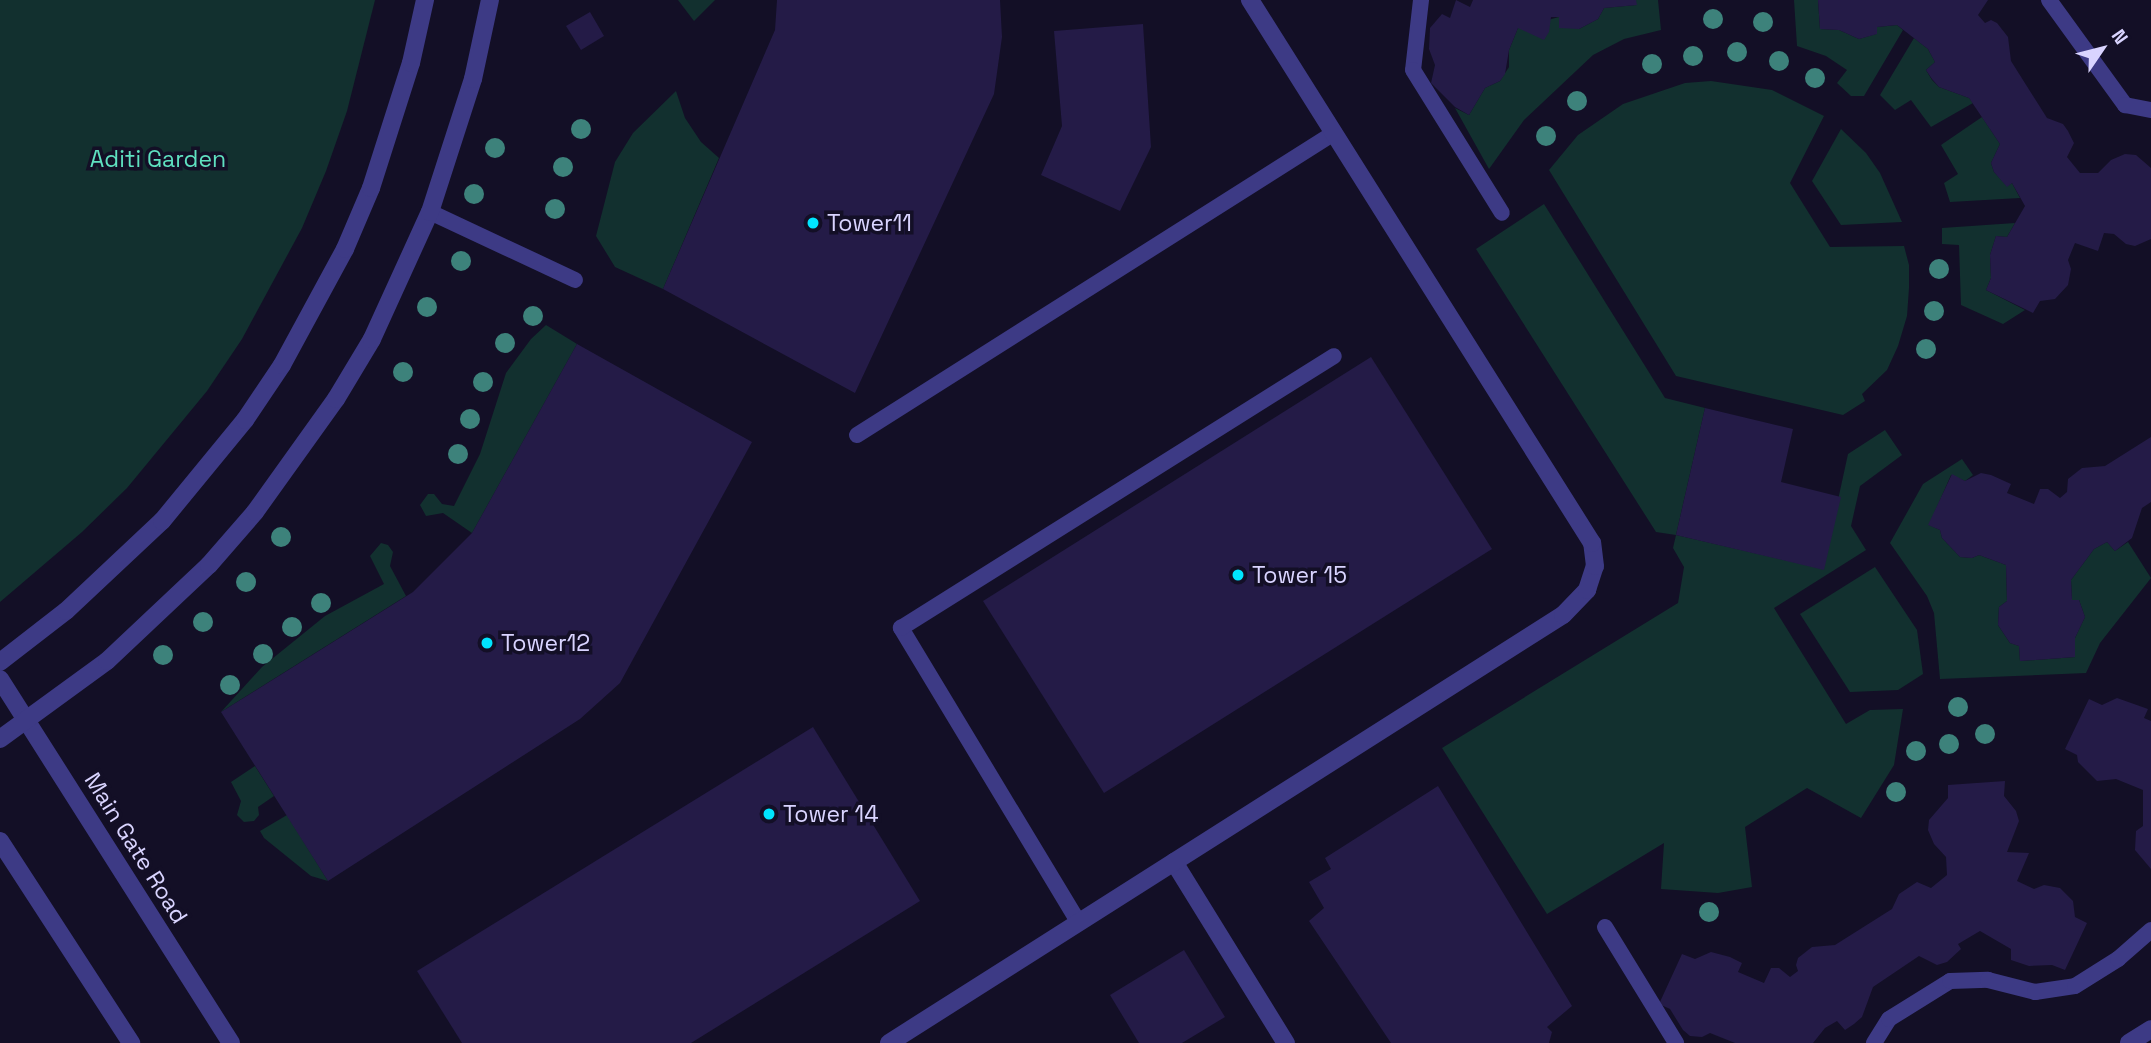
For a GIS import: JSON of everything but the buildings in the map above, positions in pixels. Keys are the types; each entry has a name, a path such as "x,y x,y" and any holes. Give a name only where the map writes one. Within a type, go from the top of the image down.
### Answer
{"street":[{"path":"0,662 66,611 162,521 237,430 282,365 345,249 371,188 411,63 425,0"},
{"path":"0,739 107,661 159,614 209,565 255,512 297,457 342,389 403,276 430,212 473,79 490,0"},
{"path":"889,1043 1563,615 1587,590 1595,566 1592,543 1251,0"},
{"name":"Main Gate Road","path":"0,678 231,1043"},
{"path":"0,841 131,1043"},
{"path":"1174,862 1286,1043"},
{"path":"2129,1043 2151,1029"}],"lane":[{"path":"1422,0 1413,70 1502,214"},
{"path":"2049,0 2125,105 2151,110"},
{"path":"857,435 1334,133"},
{"path":"430,212 575,280"},
{"path":"1079,923 901,628 1334,356"},
{"path":"1605,928 1676,1043"},
{"path":"1874,1043 1889,1019 1950,981 1988,980 2035,992 2075,986 2118,959 2151,930"}],"green space":[{"name":"Aditi Garden","path":"0,0 375,0 347,111 326,171 302,228 242,339 207,391 127,488 82,532 0,602"},
{"path":"678,0 715,0 694,21"},
{"path":"1636,0 1658,0 1661,30 1624,39 1593,55 1524,120 1489,169 1455,108 1469,115 1485,88 1500,81 1509,67 1509,50 1518,28 1559,17 1579,29 1598,19 1604,8 1636,5"},
{"path":"1794,0 1818,0 1820,29 1839,30 1859,39 1876,34 1877,27 1897,25 1903,30 1864,96 1851,96 1837,83 1847,70 1826,56 1797,46"},
{"path":"1914,38 1928,49 1935,62 1926,70 1932,80 1939,87 1969,98 1973,103 1931,127 1911,100 1895,110 1880,95"},
{"path":"1711,81 1772,90 1824,116 1790,183 1830,247 1904,246 1909,265 1909,288 1907,316 1898,346 1887,370 1862,394 1865,401 1843,415 1676,376 1549,170 1578,135 1623,104 1685,83"},
{"path":"676,91 685,118 701,142 719,158 663,289 615,267 596,236 615,162 633,133"},
{"path":"1982,117 2000,144 1991,163 1994,172 2007,186 2012,183 2020,198 1950,202 1944,183 1958,174 1941,145"},
{"path":"1841,129 1866,153 1880,173 1902,222 1841,225 1812,181"},
{"path":"1544,204 1665,398 1705,408 1676,535 1656,532 1476,249"},
{"path":"2015,223 2007,237 1996,236 1990,255 1991,278 1986,290 2025,310 2003,324 1961,305 1959,245 1942,244 1942,228"},
{"path":"546,325 577,344 472,533 443,513 426,516 420,505 428,494 434,494 442,504 454,506 480,454 506,373 531,339"},
{"path":"1885,430 1902,455 1860,486 1851,526 1866,550 1774,608 1846,724 1870,710 1903,709 1894,765 1861,818 1807,788 1745,827 1752,887 1718,893 1661,889 1664,843 1547,914 1442,748 1678,603 1684,567 1673,548 1676,535 1823,569 1848,454"},
{"path":"1962,459 1973,475 1965,481 1951,475 1929,525 1940,530 1942,538 1960,557 1972,558 1979,555 2006,565 2007,601 1999,607 1998,625 2010,643 2019,646 2020,661 2075,657 2075,638 2085,617 2079,600 2072,600 2071,580 2094,549 2107,542 2115,551 2128,542 2151,578 2100,643 2086,673 1940,679 1934,613 1927,596 1890,543 1923,484"},
{"path":"381,543 388,545 393,552 390,566 406,596 221,712 262,667 325,616 384,584 370,556"},
{"path":"1875,567 1917,630 1923,674 1898,690 1850,692 1800,614"},
{"path":"255,766 274,796 258,807 259,815 254,821 244,822 237,815 241,801 231,782"},
{"path":"287,815 328,881 311,876 264,838 260,831"}],"place":[{"name":"Tower11","path":"813,223"},
{"name":"Tower 15","path":"1238,575"},
{"name":"Tower12","path":"487,643"},
{"name":"Tower 14","path":"769,814"}]}
